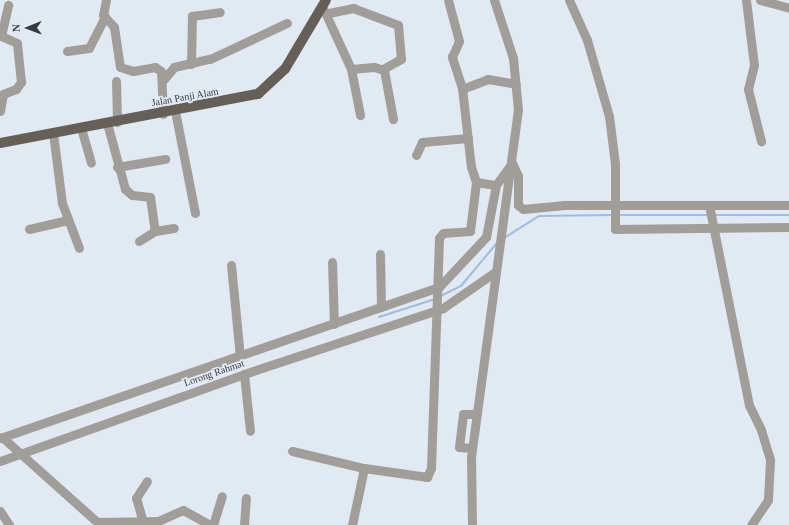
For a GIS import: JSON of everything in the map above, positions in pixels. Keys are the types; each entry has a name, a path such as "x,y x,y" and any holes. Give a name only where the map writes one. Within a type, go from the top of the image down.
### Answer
{"main road":[{"name":"Jalan Panji Alam","path":"0,142 243,99 265,90 285,69 325,7"}],"street":[{"path":"67,51 89,48 105,17 106,0"},
{"path":"292,451 364,468 427,477 431,468 440,236 469,232 473,221 476,182 468,138 462,89 452,57 459,41 448,0"},
{"path":"472,525 472,448 497,252 512,163 516,84 510,43 494,0"},
{"path":"569,0 587,40 609,116 616,229 789,228"},
{"path":"746,0 754,65 748,89 761,140"},
{"path":"760,0 789,8"},
{"path":"351,69 383,69 401,59 398,26 351,4 325,7 351,69 360,115"},
{"path":"0,111 2,92 16,89 21,82 16,43 1,36 8,5"},
{"path":"191,64 192,16 220,12"},
{"path":"105,17 114,27 120,68 133,71 157,67 164,79 163,114"},
{"path":"164,79 174,67 191,64 228,52 244,40 287,23"},
{"path":"383,69 388,76 393,119"},
{"path":"462,89 488,79 516,84"},
{"path":"116,81 117,122"},
{"path":"175,111 195,214"},
{"path":"107,123 117,167 125,189 132,195 150,198 155,231"},
{"path":"81,128 91,164"},
{"path":"53,133 56,170 68,220 79,248"},
{"path":"416,155 422,142 468,138"},
{"path":"117,167 165,159"},
{"path":"512,163 518,176 520,209 615,204 789,205"},
{"path":"2,438 439,288 480,247 491,220 496,185 512,163"},
{"path":"476,182 496,185"},
{"path":"709,205 749,406 762,430 771,462 768,500 751,525"},
{"path":"29,229 68,220"},
{"path":"473,221 491,220"},
{"path":"139,241 155,231 174,228"},
{"path":"380,254 381,307"},
{"path":"332,262 334,324"},
{"path":"231,265 240,357"},
{"name":"Lorong Rahmat","path":"0,461 20,455 40,444 438,308 459,299 495,272"},
{"path":"244,374 250,431"},
{"path":"472,448 459,447 463,414 477,414"},
{"path":"2,438 97,522 148,523 183,510 212,525 222,496"},
{"path":"352,525 364,468"},
{"path":"147,481 136,498 148,523"},
{"path":"244,525 246,498"},
{"path":"0,511 8,525"}],"waterway":[{"path":"504,238 539,216 611,215"},
{"path":"618,215 707,215"},
{"path":"714,215 789,215"},
{"path":"439,297 461,286 496,244"},
{"path":"379,317 435,299"}]}
